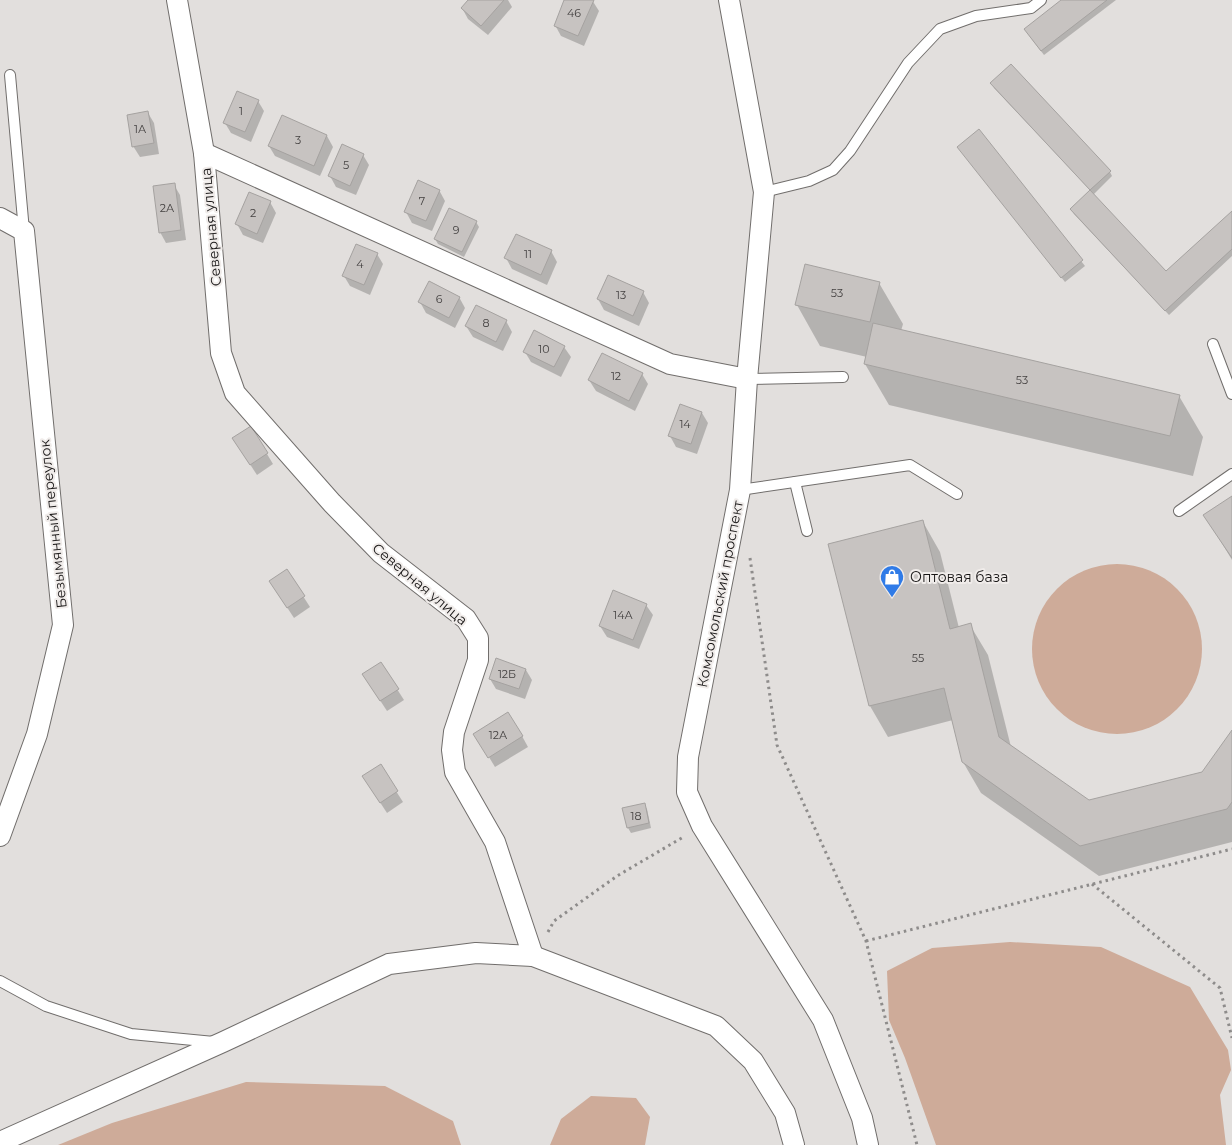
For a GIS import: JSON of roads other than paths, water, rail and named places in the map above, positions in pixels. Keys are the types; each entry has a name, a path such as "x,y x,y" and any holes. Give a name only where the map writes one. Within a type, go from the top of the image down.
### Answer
{"street":[{"name":"Северная улица","path":"178,0 204,153 221,353 235,394 332,504 381,553 466,619 478,638 478,660 454,732 452,750 455,772 495,842 533,956"},
{"name":"Комсомольский проспект","path":"729,0 764,192 747,379 740,490 688,757 687,792 702,826 823,1020 862,1118 868,1145"},
{"name":"Северная улица","path":"204,153 670,364 747,379"},
{"path":"0,218 24,231"},
{"name":"Безымянный переулок","path":"0,836 37,734 63,625 24,231"},
{"path":"0,1142 223,1042 389,964 476,953 533,956 716,1026 753,1061 785,1113 794,1145"}],"lane":[{"path":"764,192 809,181 833,170 850,151 908,63 940,29 976,16 1031,8 1041,0"},
{"path":"10,75 24,231"},
{"path":"1212,344 1232,394"},
{"path":"747,379 843,377"},
{"path":"740,490 910,465 957,494"},
{"path":"1179,510 1232,474"},
{"path":"795,482 807,531"},
{"path":"0,981 46,1006 131,1034 223,1042"}],"place":[{"name":"Оптовая база","path":"892,598"}]}
